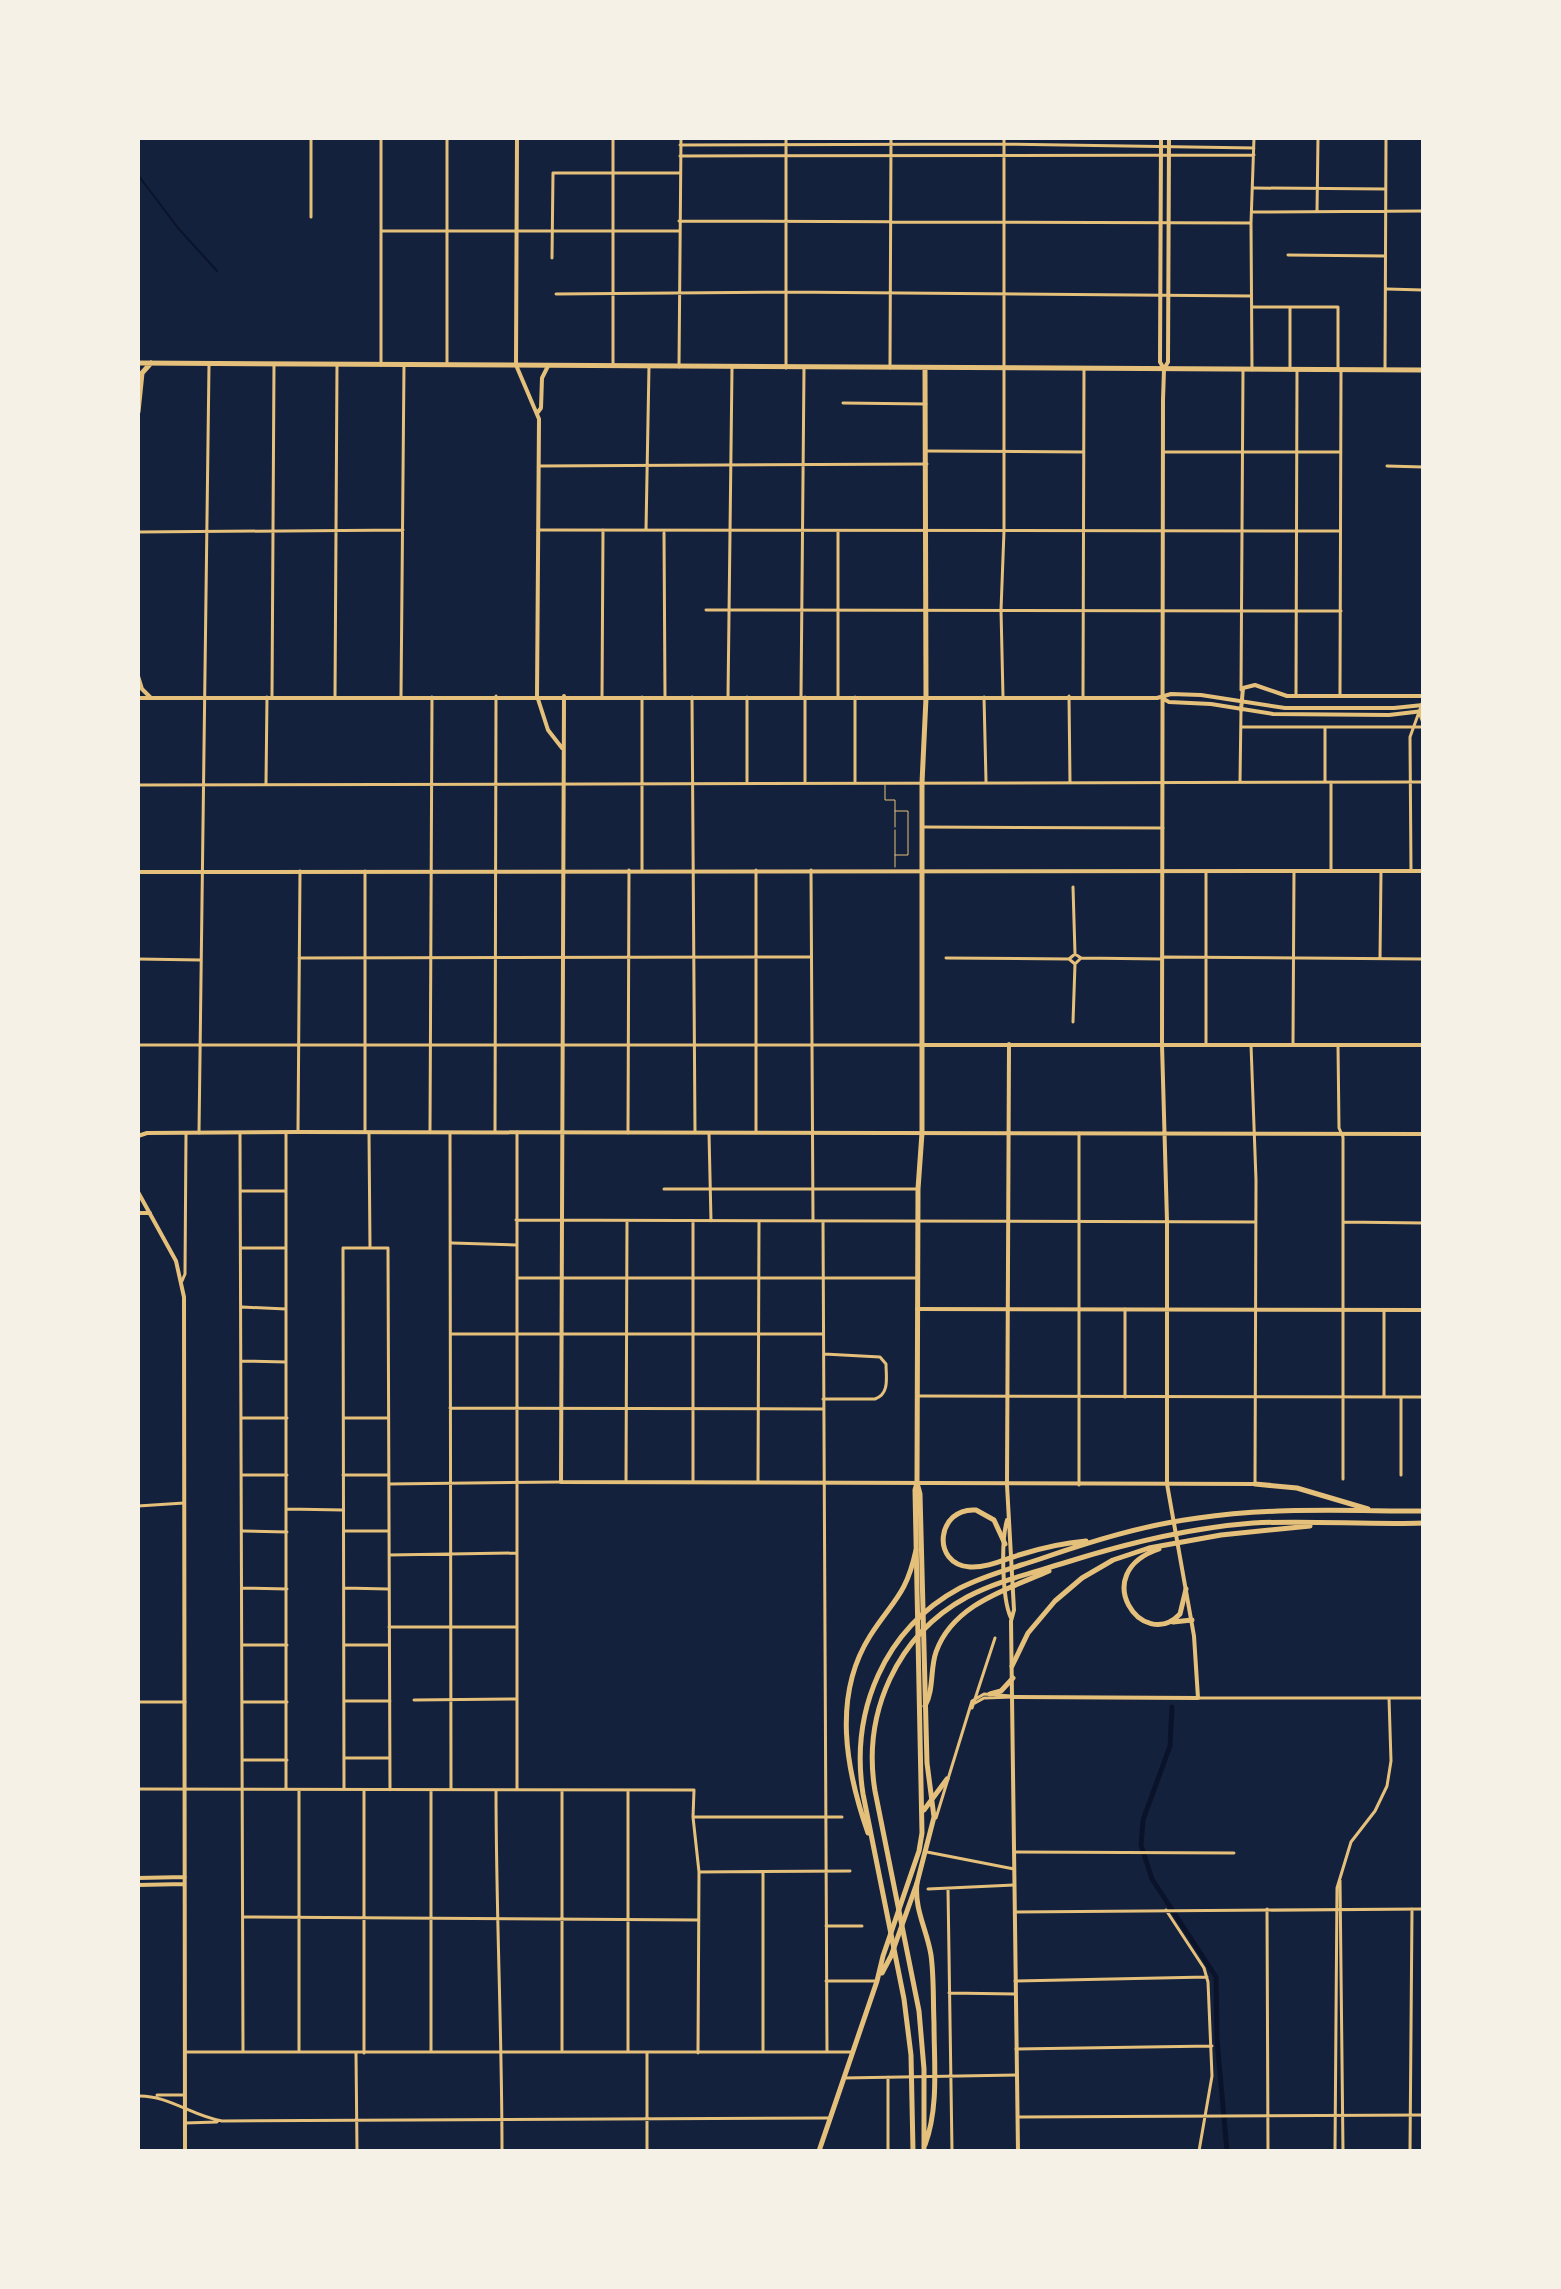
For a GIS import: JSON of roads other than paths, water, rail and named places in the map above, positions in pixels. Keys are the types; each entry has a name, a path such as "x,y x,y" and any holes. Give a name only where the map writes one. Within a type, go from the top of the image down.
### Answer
{"main road":[{"path":"138,363 1423,370"},
{"path":"138,411 141,376 151,363"},
{"path":"819,2151 921,1843 915,1490 918,1189 922,1133 922,783 926,698 925,368"},
{"path":"877,1981 891,1956 927,1852 933,1825 928,1778 920,1489 917,1483"},
{"path":"1255,1484 1297,1488 1381,1511"},
{"path":"1008,1543 994,1520 978,1510 956,1514 943,1532 943,1545 949,1557 972,1567 1065,1543 1099,1540"},
{"path":"913,2151 908,2027 860,1777 861,1732 873,1685 900,1639 930,1608 971,1583 1099,1540 1159,1524 1226,1514 1283,1511 1423,1511"},
{"path":"924,2150 924,2069 919,2011 875,1791 872,1761 876,1718 892,1674 921,1633 953,1606 982,1590 1127,1543 1191,1530 1253,1523 1423,1523"},
{"path":"1012,1666 1032,1628 1055,1601 1082,1578 1128,1554 1249,1530 1320,1524"},
{"path":"1189,1541 1146,1554 1131,1566 1125,1578 1125,1596 1132,1612 1147,1622 1192,1620"},
{"path":"875,1854 862,1814 848,1749 847,1697 862,1651 904,1591 916,1550"},
{"path":"925,1706 929,1700 937,1651 951,1626 992,1595 1072,1560"},
{"path":"1166,1623 1180,1614 1186,1589"},
{"path":"990,1694 1001,1691 1013,1678"},
{"path":"928,1778 934,1783 946,1781"},
{"path":"922,1814 946,1781"},
{"path":"917,1883 917,1908 932,1960 934,2097 931,2131 924,2150"}],"street":[{"path":"311,138 311,217"},
{"path":"381,138 381,365"},
{"path":"447,138 447,365"},
{"path":"517,138 516,365 538,412 540,466 537,696 548,730 563,749"},
{"path":"613,138 613,366"},
{"path":"679,367 681,138"},
{"path":"786,138 786,368"},
{"path":"1161,138 1160,362 1164,369"},
{"path":"1169,138 1162,698 1167,1484 1192,1620 1198,1698"},
{"path":"1252,370 1254,138"},
{"path":"1317,212 1318,138"},
{"path":"1385,371 1386,138"},
{"path":"890,368 891,141"},
{"path":"680,145 1004,141 1254,148"},
{"path":"1003,697 1004,141"},
{"path":"680,156 1254,155"},
{"path":"552,258 553,173 680,173"},
{"path":"1252,188 1386,189"},
{"path":"1252,212 1423,211"},
{"path":"679,221 1251,223"},
{"path":"381,231 679,231"},
{"path":"1288,255 1385,256"},
{"path":"1386,289 1423,290"},
{"path":"556,294 785,292 1251,296"},
{"path":"1251,307 1338,307 1340,696"},
{"path":"1290,307 1297,452 1296,695"},
{"path":"199,1133 209,363"},
{"path":"266,783 274,364"},
{"path":"335,697 337,364"},
{"path":"401,697 404,365"},
{"path":"538,412 541,408 542,378 548,366"},
{"path":"646,530 649,366"},
{"path":"728,697 732,367"},
{"path":"804,368 801,609 805,782"},
{"path":"1083,696 1084,369"},
{"path":"1240,783 1243,370"},
{"path":"843,403 926,404"},
{"path":"138,411 138,660"},
{"path":"927,451 1084,452"},
{"path":"1163,452 1341,452"},
{"path":"540,466 927,464"},
{"path":"1387,466 1423,467"},
{"path":"139,532 403,530"},
{"path":"538,530 1340,531"},
{"path":"602,697 603,530"},
{"path":"664,531 665,697"},
{"path":"838,531 838,697"},
{"path":"706,610 1341,611"},
{"path":"138,676 142,689 150,697"},
{"path":"1241,693 1246,686 1255,685 1283,695 1423,701"},
{"path":"138,698 1162,698 1171,694 1192,694 1285,708 1423,701"},
{"path":"495,1132 496,696"},
{"path":"561,1482 564,696"},
{"path":"1069,696 1070,783"},
{"path":"430,1132 432,697"},
{"path":"642,697 642,870"},
{"path":"692,697 695,1132"},
{"path":"747,697 747,782"},
{"path":"855,697 855,782"},
{"path":"984,697 986,782"},
{"path":"1162,698 1169,702 1199,703 1273,714 1389,715 1421,712"},
{"path":"1241,727 1412,727 1423,725 1423,701"},
{"path":"1411,871 1412,727 1421,712"},
{"path":"1325,727 1325,782"},
{"path":"1331,782 1331,871"},
{"path":"138,785 1423,782"},
{"path":"922,827 1163,828"},
{"path":"628,1133 629,870"},
{"path":"756,870 756,1132"},
{"path":"811,870 813,1221"},
{"path":"298,1132 300,871"},
{"path":"365,871 370,1248"},
{"path":"1206,871 1206,1044"},
{"path":"1293,1045 1294,871"},
{"path":"1380,959 1381,871"},
{"path":"138,872 1423,871"},
{"path":"1073,887 1075,954"},
{"path":"1075,954 1081,958 1423,959"},
{"path":"1069,959 1075,954"},
{"path":"299,958 811,957"},
{"path":"946,958 1069,959 1075,964"},
{"path":"1073,1022 1075,964 1081,958"},
{"path":"138,959 201,960"},
{"path":"1009,1044 1007,1604 1011,1621"},
{"path":"138,1045 1423,1045"},
{"path":"389,1484 1255,1484 1251,1045"},
{"path":"1338,1045 1344,1222 1343,1479"},
{"path":"517,1132 517,1790"},
{"path":"138,1133 1423,1134"},
{"path":"182,1281 185,1274 186,1133"},
{"path":"240,1133 243,2052"},
{"path":"286,1133 286,1790"},
{"path":"450,1133 451,1790"},
{"path":"709,1133 711,1222"},
{"path":"1079,1133 1079,1485"},
{"path":"664,1189 918,1189"},
{"path":"242,1191 286,1191"},
{"path":"138,1192 176,1261 182,1281 185,2151"},
{"path":"138,1213 150,1213"},
{"path":"516,1220 1255,1222"},
{"path":"626,1482 627,1221"},
{"path":"823,1221 827,2052"},
{"path":"693,1222 693,1482"},
{"path":"758,1482 759,1222"},
{"path":"1344,1222 1423,1223"},
{"path":"451,1243 516,1245"},
{"path":"241,1248 286,1248"},
{"path":"344,1789 343,1248 388,1248 390,1790"},
{"path":"516,1278 917,1278"},
{"path":"241,1307 286,1309"},
{"path":"917,1309 1423,1310"},
{"path":"1125,1309 1125,1397"},
{"path":"1384,1310 1384,1397"},
{"path":"450,1334 823,1334"},
{"path":"823,1354 873,1355 882,1358 886,1364 886,1389 881,1397 823,1399"},
{"path":"241,1361 286,1362"},
{"path":"917,1396 1423,1397"},
{"path":"1401,1397 1401,1475"},
{"path":"449,1408 823,1409"},
{"path":"241,1418 287,1418"},
{"path":"343,1418 388,1418"},
{"path":"241,1474 287,1475"},
{"path":"343,1475 388,1475"},
{"path":"138,1506 184,1503"},
{"path":"287,1509 343,1510"},
{"path":"242,1531 287,1532"},
{"path":"343,1531 388,1531"},
{"path":"1008,1543 1013,1602 1018,2151"},
{"path":"389,1555 516,1553"},
{"path":"242,1588 287,1589"},
{"path":"343,1588 388,1589"},
{"path":"389,1627 516,1627"},
{"path":"969,1714 995,1638"},
{"path":"241,1645 287,1645"},
{"path":"344,1645 389,1645"},
{"path":"975,1698 990,1694 1013,1697"},
{"path":"972,1708 982,1699 1013,1697 1423,1698"},
{"path":"933,1825 975,1698"},
{"path":"1335,2151 1335,1909 1340,1877 1351,1842 1375,1811 1387,1786 1391,1761 1389,1698"},
{"path":"414,1700 516,1699"},
{"path":"344,1701 390,1701"},
{"path":"138,1702 185,1702"},
{"path":"242,1702 287,1702"},
{"path":"344,1758 390,1758"},
{"path":"242,1760 287,1760"},
{"path":"138,1789 694,1790 693,1817 699,1872 698,2053"},
{"path":"299,1790 299,2052"},
{"path":"364,1790 364,2053"},
{"path":"431,1790 431,2052"},
{"path":"562,1790 562,2051"},
{"path":"628,1790 628,2053"},
{"path":"496,1791 502,2151"},
{"path":"693,1817 842,1817"},
{"path":"927,1852 1014,1869"},
{"path":"1014,1852 1234,1853"},
{"path":"699,1872 850,1871"},
{"path":"763,1872 763,2053"},
{"path":"138,1878 185,1877"},
{"path":"1340,1877 1343,2151"},
{"path":"138,1885 185,1884"},
{"path":"928,1889 1014,1885"},
{"path":"948,1889 952,2151"},
{"path":"1267,1909 1268,2151"},
{"path":"1410,2151 1412,1909"},
{"path":"1014,1912 1423,1909"},
{"path":"1168,1910 1207,1977 1212,2080 1199,2151"},
{"path":"243,1917 699,1920"},
{"path":"826,1926 862,1926"},
{"path":"1015,1981 1207,1977"},
{"path":"826,1981 877,1981"},
{"path":"1335,1984 1342,1985"},
{"path":"949,1993 1015,1994"},
{"path":"1016,2049 1212,2046"},
{"path":"185,2052 852,2052"},
{"path":"356,2053 357,2151"},
{"path":"647,2053 647,2151"},
{"path":"843,2078 1017,2075"},
{"path":"888,2077 888,2151"},
{"path":"138,2096 185,2095"},
{"path":"153,2096 203,2117 222,2121"},
{"path":"1017,2117 1423,2115"},
{"path":"185,2123 357,2119 830,2118"}],"lane":[{"path":"885,783 885,800 895,800 895,871"},
{"path":"895,811 908,811 908,855 895,855"}],"waterway":[{"path":"138,175 178,228 217,271"},
{"path":"1172,1707 1170,1746 1143,1820 1141,1845 1152,1879 1216,1977 1217,2040 1227,2151"}]}
